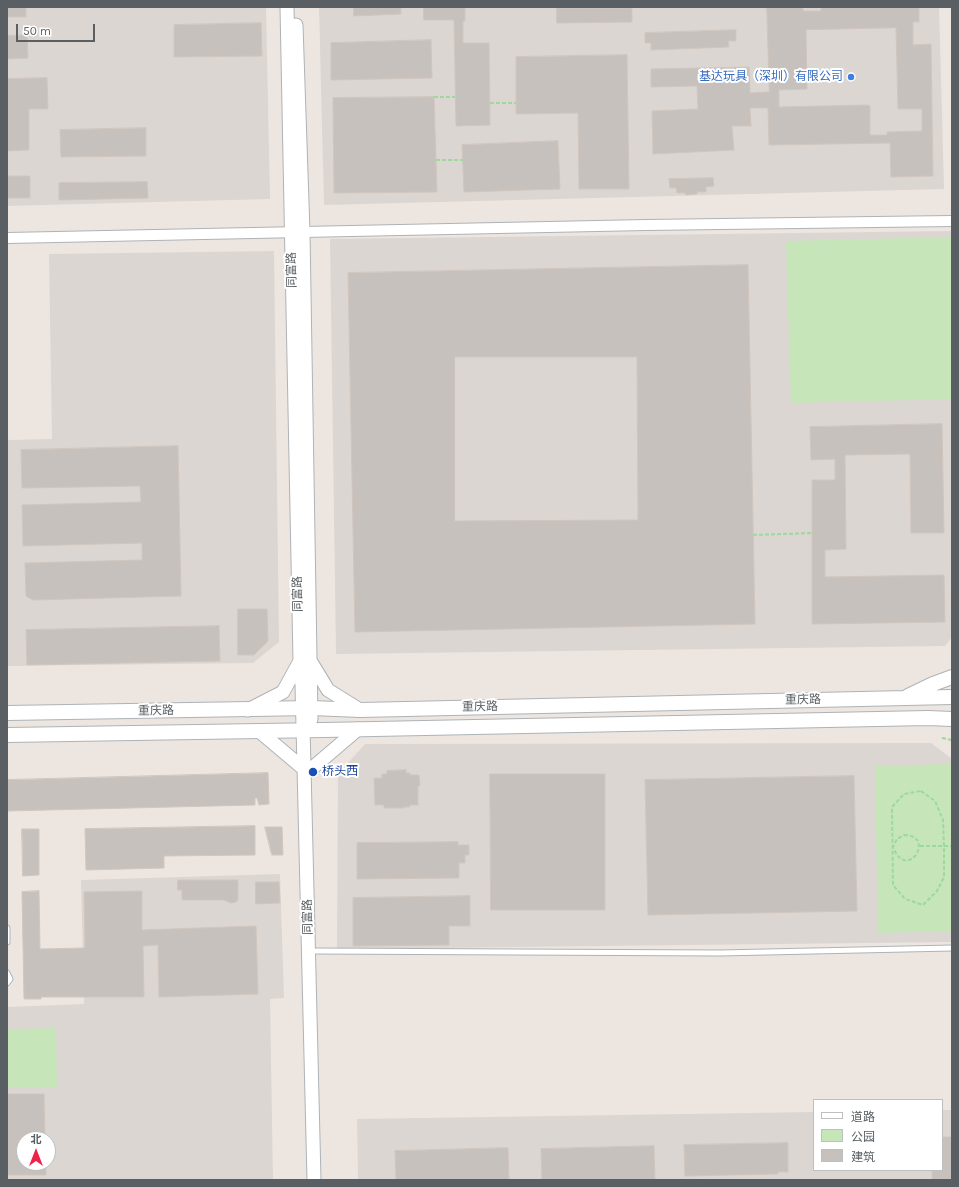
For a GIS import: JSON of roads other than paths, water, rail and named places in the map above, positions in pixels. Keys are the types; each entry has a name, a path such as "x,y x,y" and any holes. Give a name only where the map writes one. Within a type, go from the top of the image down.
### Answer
{"main road":[{"path":"905,698 952,677"},
{"name":"重庆路","path":"7,713 307,708 360,710 952,697"},
{"name":"重庆路","path":"7,735 307,731 928,718 952,719"}],"street":[{"name":"同富路","path":"287,7 297,232"},
{"name":"同富路","path":"296,7 297,232 307,708 314,1180"},
{"path":"7,238 952,221"},
{"path":"248,710 283,692 305,662 328,690 360,710"},
{"path":"259,731 307,770 358,729"},
{"name":"同富路","path":"307,770 315,951 321,1180"}],"lane":[{"path":"7,928 7,942"},
{"path":"315,951 720,953 952,948"},
{"path":"7,973 10,979 7,983"}],"place":[{"name":"基达玩具（深圳）有限公司","path":"851,77"},
{"name":"桥头西","path":"313,772"}]}
